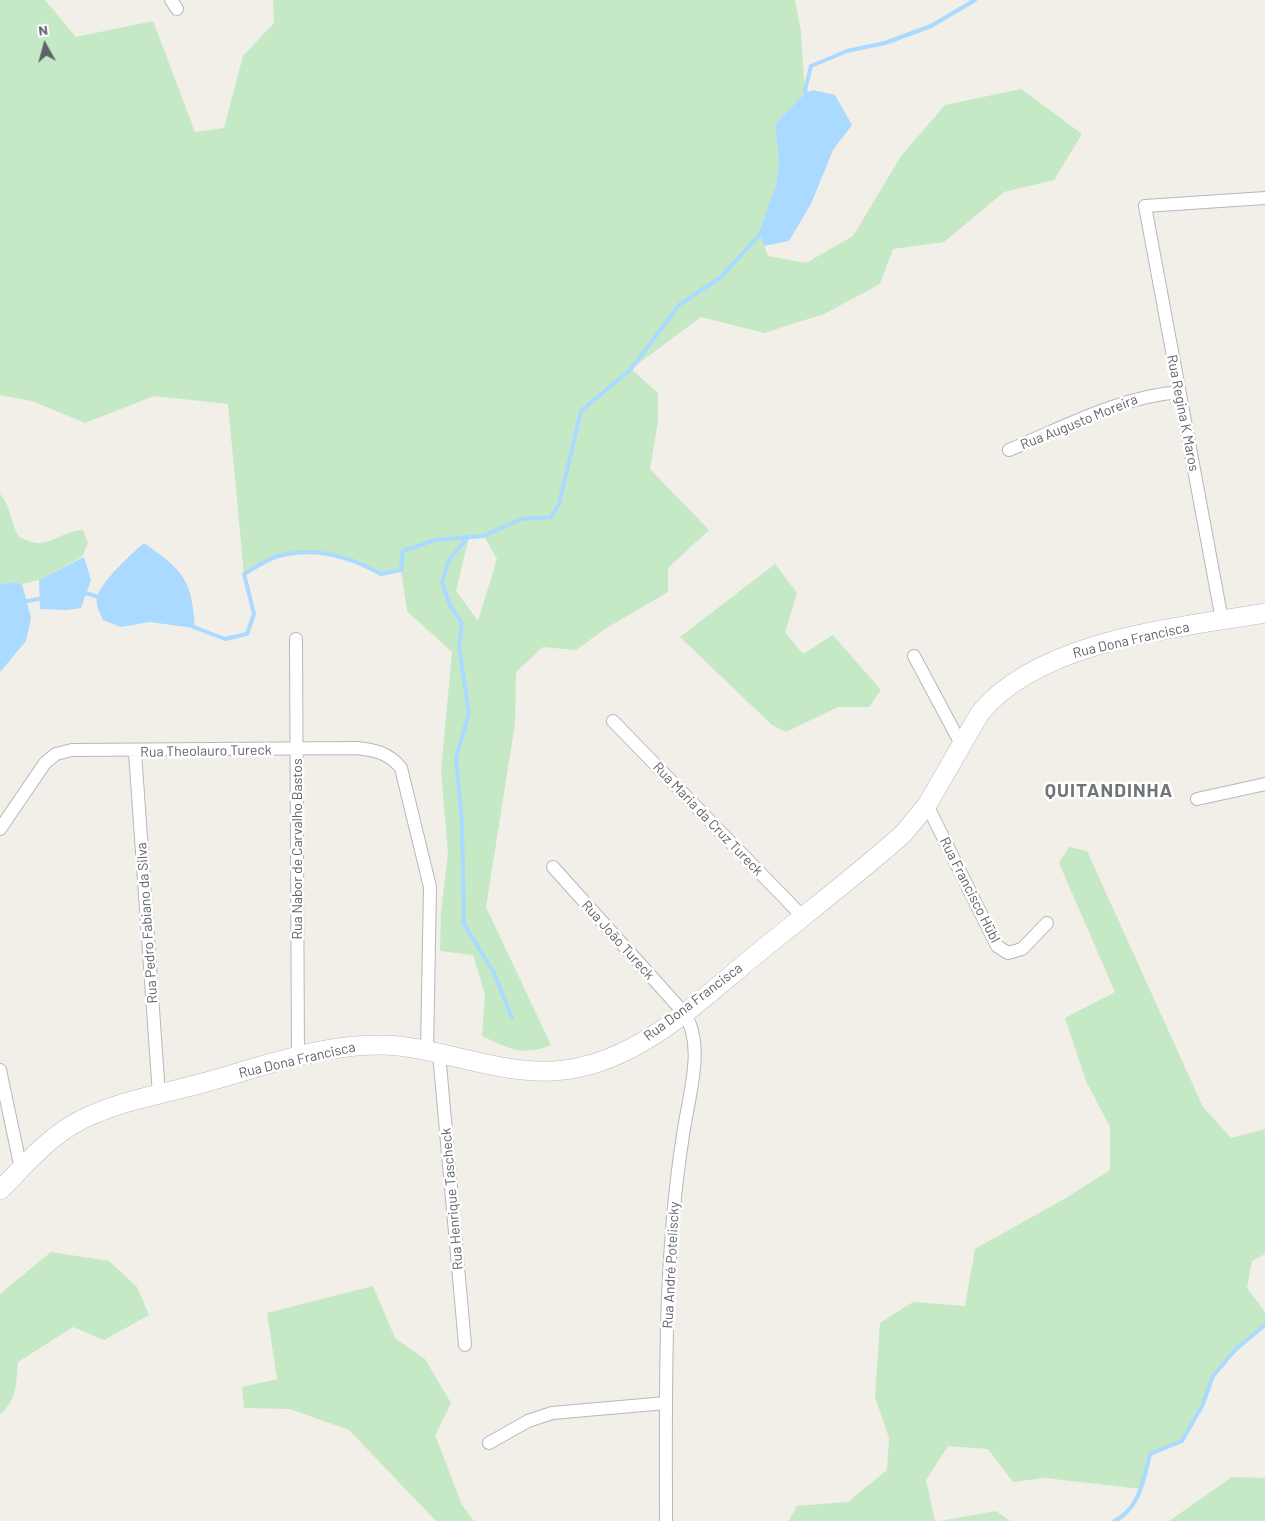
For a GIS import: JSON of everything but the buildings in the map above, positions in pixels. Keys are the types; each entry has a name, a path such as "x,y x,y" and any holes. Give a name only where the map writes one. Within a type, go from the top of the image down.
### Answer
{"main road":[{"name":"Rua Dona Francisca","path":"0,1190 57,1135 74,1124 112,1109 159,1095 298,1058 365,1045 400,1046 500,1068 563,1071 598,1062 620,1053 684,1013 903,834 926,806 970,726 990,700 1016,679 1034,669 1096,646 1265,613"}],"street":[{"name":"Rua Regina K Maros","path":"1222,620 1145,206 1265,198"},
{"name":"Rua Augusto Moreira","path":"1010,450 1124,402 1156,394 1179,392"},
{"name":"Rua Nabor de Carvalho Bastos","path":"296,639 298,1058"},
{"path":"914,656 961,744"},
{"name":"Rua Maria da Cruz Tureck","path":"613,721 803,917"},
{"name":"Rua Theolauro Tureck","path":"0,829 45,762 56,754 72,750 135,752 357,748 384,753"},
{"name":"Rua Pedro Fabiano da Silva","path":"135,752 159,1095"},
{"name":"Rua Henrique Tascheck","path":"384,753 394,759 401,768 430,887 433,1052 465,1345"},
{"path":"1197,799 1265,784"},
{"name":"Rua Francisco Hübl","path":"926,806 997,946 1008,953 1022,949 1047,923"},
{"name":"Rua João Tureck","path":"553,867 684,1013"},
{"name":"Rua André Poteliscky","path":"666,1521 666,1404 672,1214 695,1047 691,1023 684,1013"},
{"path":"0,1070 20,1169"},
{"path":"489,1443 528,1421 552,1414 666,1404"}],"green space":[{"path":"0,0 45,0 76,37 153,21 195,132 224,128 243,56 274,23 273,0 795,0 801,32 805,93 775,124 779,163 776,184 759,232 768,256 806,263 853,236 901,156 945,105 1021,89 1082,134 1054,180 1004,192 944,242 893,249 880,284 824,314 764,333 701,317 631,369 658,393 658,421 650,469 709,530 668,568 668,592 605,629 576,650 543,647 516,672 515,723 486,907 551,1045 541,1049 515,1050 482,1036 485,994 473,955 440,951 441,912 448,853 441,771 452,652 407,611 401,570 381,574 357,562 332,554 306,552 275,557 244,574 228,404 154,396 85,423 32,401 0,395","holes":["484,536 497,559 478,621 456,591 469,537"]},
{"path":"0,494 4,498 19,537 38,543 83,530 88,543 82,557 39,580 22,584 12,582 0,584"},
{"path":"775,564 797,593 785,632 803,654 833,635 881,690 869,707 838,707 786,732 772,725 680,637"},
{"path":"1069,847 1087,851 1203,1107 1231,1138 1265,1129 1265,1254 1252,1261 1247,1288 1265,1312 1265,1325 1236,1349 1213,1376 1203,1404 1182,1441 1150,1454 1142,1489 1045,1478 1013,1482 988,1449 948,1446 926,1480 935,1521 789,1521 797,1506 848,1502 887,1470 889,1438 875,1397 880,1323 913,1302 965,1306 975,1249 1066,1198 1110,1170 1110,1127 1086,1081 1065,1018 1115,992 1059,863"},
{"path":"51,1252 109,1261 137,1287 149,1315 104,1340 73,1327 18,1362 13,1397 6,1409 0,1414 0,1294"},
{"path":"373,1286 395,1338 425,1359 451,1403 435,1435 462,1505 474,1521 436,1521 349,1430 290,1409 244,1408 242,1387 277,1379 267,1313"},
{"path":"1232,1477 1265,1478 1265,1521 1169,1521"},
{"path":"996,1511 1010,1521 940,1521"}],"water":[{"path":"813,90 835,95 852,125 833,150 811,204 789,241 764,246 759,232 776,184 779,163 775,124 805,93"},
{"path":"144,543 168,561 183,577 191,598 195,628 149,622 121,627 103,620 97,603 100,591 117,568"},
{"path":"84,557 91,580 81,608 67,610 40,609 39,580"},
{"path":"12,582 22,584 31,618 26,641 0,672 0,584"}],"waterway":[{"path":"808,96 805,90 811,66 847,51 885,43 931,26 975,0"},
{"path":"191,626 225,639 247,634 254,614 244,574 275,557 306,552 332,554 357,562 381,574 401,570 403,551 434,540 484,536 521,519 551,517 559,504 581,411 631,369 679,305 721,277 763,231"},
{"path":"469,536 449,560 442,582 450,605 462,623 459,647 469,713 456,758 462,822 464,924 494,973 512,1018"},
{"path":"82,592 102,598"},
{"path":"23,602 43,598"},
{"path":"1114,1521 1122,1516 1135,1502 1143,1483 1150,1454 1182,1441 1203,1404 1213,1376 1236,1349 1265,1325"}],"district":[{"name":"QUITANDINHA","path":"1109,791"}]}
